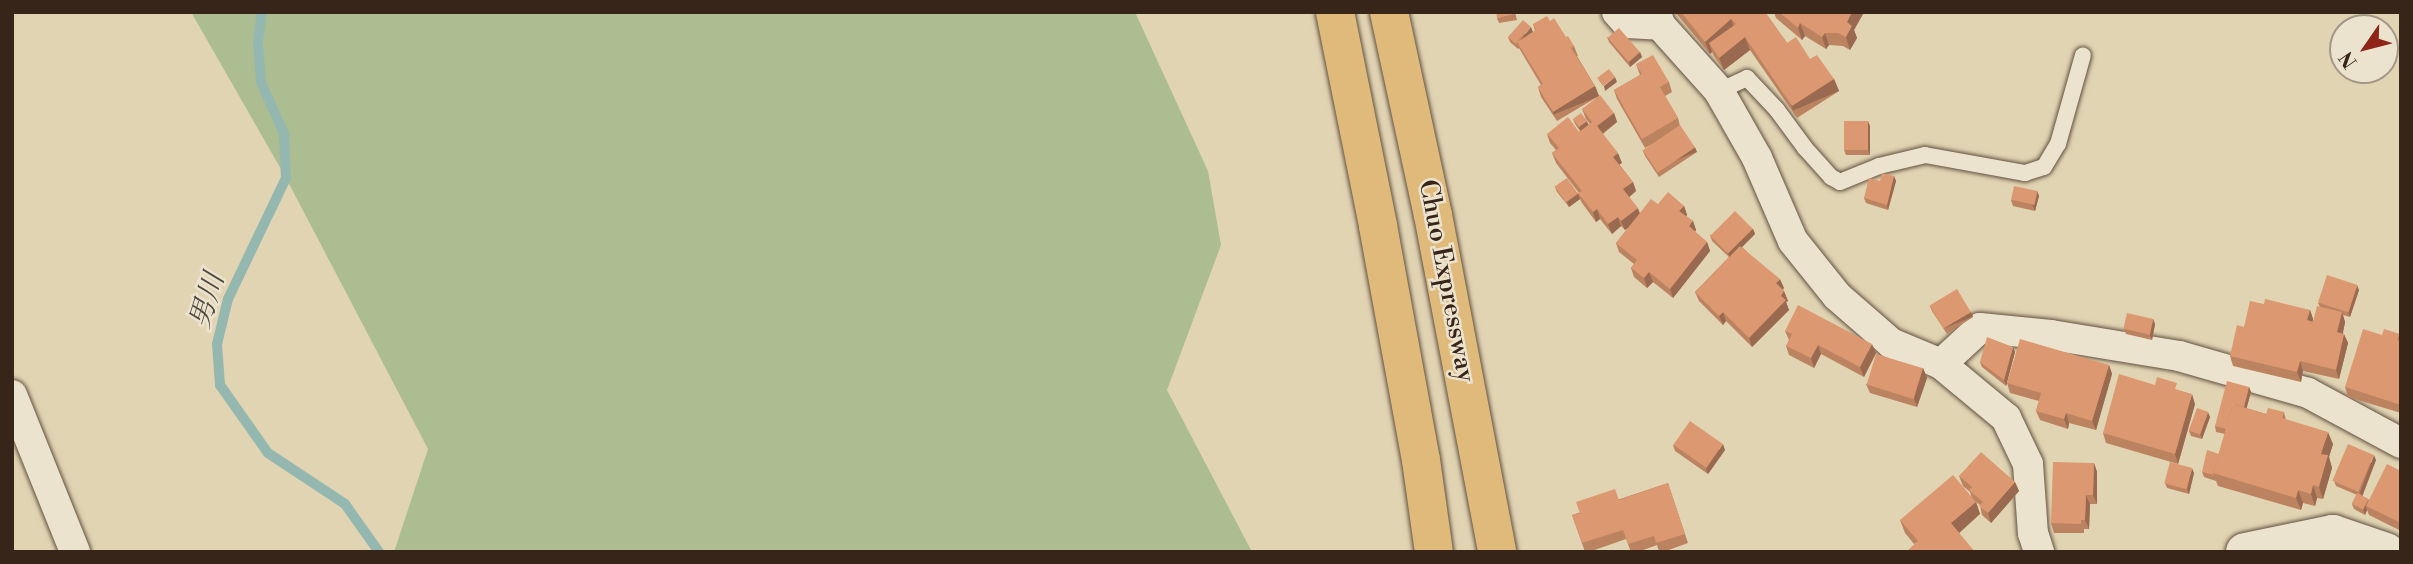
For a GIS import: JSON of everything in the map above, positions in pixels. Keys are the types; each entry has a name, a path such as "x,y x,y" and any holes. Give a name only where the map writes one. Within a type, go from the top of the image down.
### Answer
{"highway":[{"path":"1335,12 1381,239 1421,460 1434,552"},
{"name":"Chuo Expressway","path":"1389,12 1433,215 1497,552"}],"main road":[{"path":"2245,552 2333,534 2386,552"}],"street":[{"path":"1617,12 1628,23 1658,19 1719,91 1757,158 1793,242 1837,296 1891,342 1941,364 2006,418 2028,464 2033,533 2039,552"},
{"path":"1941,364 1980,328 2052,335 2179,356 2308,393 2401,443"},
{"path":"12,395 75,552"}],"lane":[{"path":"1719,91 1747,78 1777,110 1830,177 1840,182 1863,175 1879,166 1925,155 2025,173 2044,167 2058,144 2083,55"}],"green space":[{"path":"191,12 1135,12 1208,171 1221,245 1167,390 1252,552 394,552 428,449 286,178"}],"building":[{"path":"1496,12 1515,12 1515,14 1497,18"},
{"path":"1681,12 1765,12 1787,43 1796,37 1810,59 1817,55 1834,79 1792,106 1745,37 1719,58 1709,43 1736,24 1731,19 1705,42"},
{"path":"1779,12 1852,12 1847,22 1852,26 1846,37 1838,33 1825,33 1822,37 1800,23 1798,28"},
{"path":"1547,16 1550,21 1554,18 1566,37 1568,36 1574,46 1571,48 1595,86 1553,112 1538,87 1543,84 1517,42 1536,30 1533,24"},
{"path":"1523,20 1531,27 1516,44 1508,37"},
{"path":"1619,28 1640,52 1629,62 1608,38"},
{"path":"1653,55 1669,82 1660,87 1678,118 1642,139 1614,90 1642,74 1636,64"},
{"path":"1609,69 1615,77 1603,86 1597,78"},
{"path":"1600,95 1614,113 1597,126 1618,153 1613,157 1633,182 1623,189 1638,208 1621,221 1618,217 1608,224 1597,209 1593,212 1578,193 1582,191 1552,153 1559,148 1547,134 1568,117 1579,132 1592,122 1582,109"},
{"path":"1581,113 1587,121 1579,127 1573,119"},
{"path":"1844,121 1868,121 1868,150 1844,150"},
{"path":"1680,125 1695,147 1658,173 1643,150"},
{"path":"1882,173 1894,176 1887,205 1864,198 1869,178 1880,181"},
{"path":"1567,178 1578,194 1566,202 1555,187"},
{"path":"2014,186 2037,191 2035,205 2011,200"},
{"path":"1668,192 1684,206 1679,211 1693,221 1689,226 1707,242 1670,289 1649,272 1644,278 1631,268 1637,260 1616,243 1651,199 1658,204"},
{"path":"1735,211 1753,229 1728,253 1710,236"},
{"path":"1740,246 1780,279 1776,283 1784,291 1781,296 1786,300 1749,338 1723,312 1719,316 1695,292"},
{"path":"2327,275 2357,285 2348,312 2318,303"},
{"path":"1957,289 1971,312 1943,329 1930,305"},
{"path":"2265,299 2310,310 2307,320 2313,322 2317,306 2342,312 2337,332 2344,334 2336,370 2300,361 2297,372 2230,356 2237,325 2244,327 2250,301 2264,304"},
{"path":"1798,305 1872,344 1860,367 1818,345 1811,358 1786,346 1792,334 1785,331"},
{"path":"2127,313 2153,319 2150,335 2123,329"},
{"path":"2363,329 2382,335 2384,329 2400,334 2397,340 2401,341 2401,405 2345,387"},
{"path":"1987,337 2013,347 2004,380 1980,362"},
{"path":"2020,339 2109,365 2092,421 2066,413 2064,419 2036,411 2041,393 2007,383"},
{"path":"1876,354 1923,368 1914,399 1867,385"},
{"path":"2119,374 2155,385 2157,377 2177,383 2175,389 2192,394 2175,454 2103,433"},
{"path":"2227,381 2249,387 2244,407 2233,404 2226,429 2215,426"},
{"path":"2233,404 2266,414 2268,408 2284,412 2282,418 2328,432 2321,454 2328,455 2319,487 2313,485 2311,494 2298,490 2296,498 2213,473"},
{"path":"2197,408 2208,412 2200,435 2189,431"},
{"path":"1690,421 1723,444 1706,468 1673,445"},
{"path":"2348,444 2374,455 2358,492 2332,481"},
{"path":"2207,450 2219,454 2214,475 2202,472"},
{"path":"1981,452 2015,482 1988,513 1979,506 1983,502 1969,490 1972,487 1959,476"},
{"path":"2053,462 2094,463 2093,495 2086,495 2085,520 2081,520 2081,524 2051,523"},
{"path":"2170,462 2192,468 2187,489 2164,483"},
{"path":"2387,464 2401,471 2401,523 2366,506"},
{"path":"1953,475 1976,502 1951,523 1975,552 1906,552 1918,541 1900,520"},
{"path":"1668,483 1685,534 1656,543 1654,536 1628,544 1623,530 1582,543 1572,515 1580,513 1576,502 1615,489 1619,500"},
{"path":"2357,493 2369,499 2363,510 2352,504"}],"waterway":[{"name":"男川","path":"262,12 258,42 261,82 284,134 286,178 228,299 217,344 220,385 268,453 345,504 379,552"}]}
